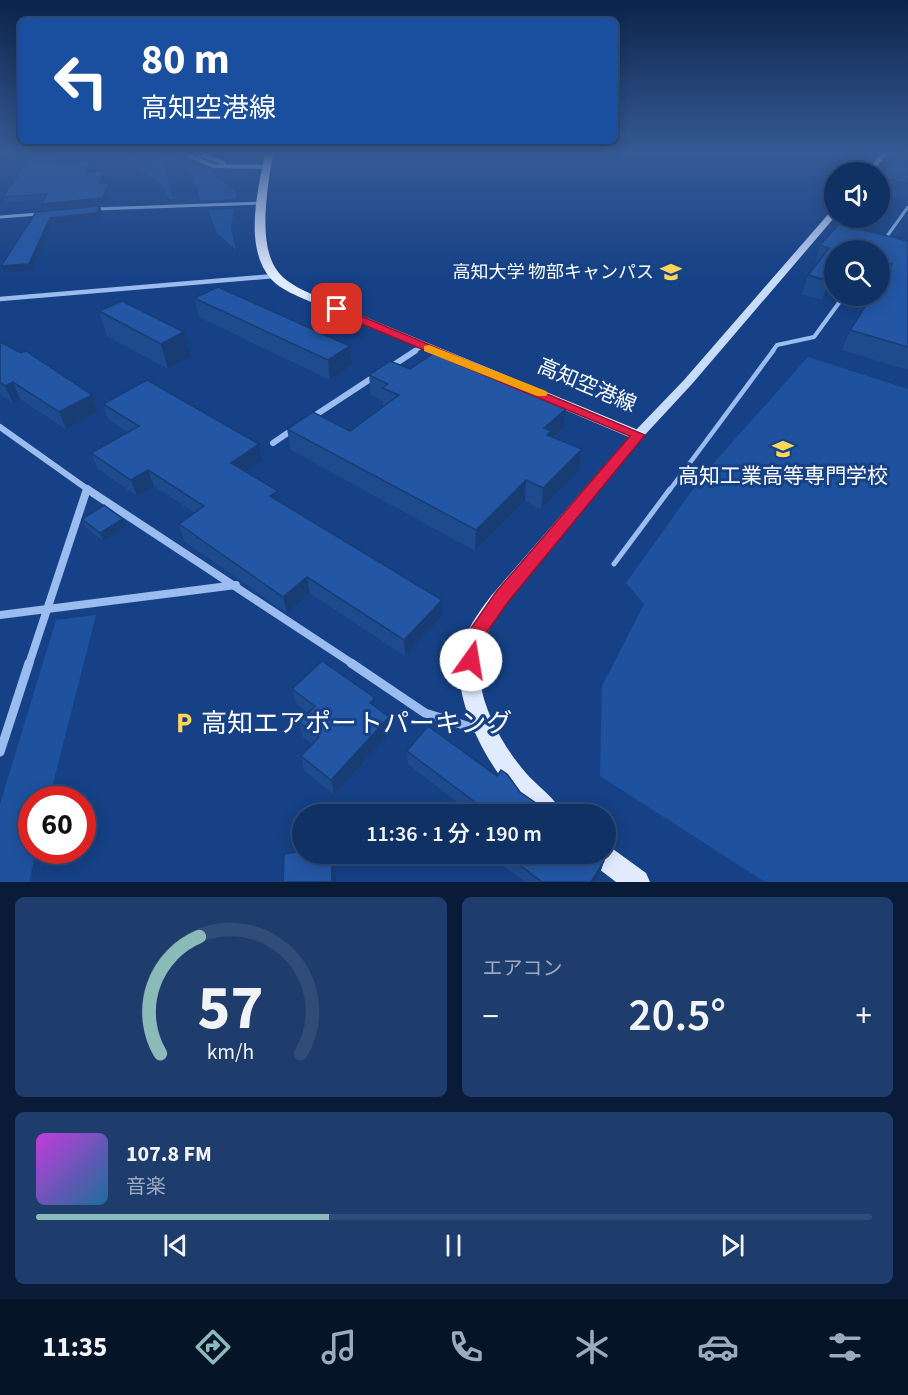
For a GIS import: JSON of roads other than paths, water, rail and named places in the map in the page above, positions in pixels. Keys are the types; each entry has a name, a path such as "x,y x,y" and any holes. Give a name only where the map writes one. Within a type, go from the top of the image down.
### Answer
{"main road":[{"path":"264,194 261,236 267,264 275,276"},
{"name":"高知空港線","path":"275,276 315,300 638,435 502,597 477,631 471,660 473,694 486,732 507,768 537,804"},
{"path":"613,864 634,881"}],"street":[{"path":"638,435 688,382 824,225"},
{"path":"0,299 275,276"},
{"path":"273,443 422,346"},
{"path":"0,427 87,489 236,585 425,713 486,732"},
{"path":"0,752 87,489"},
{"path":"0,615 236,585"}],"lane":[{"path":"91,209 263,203"},
{"path":"884,240 908,207"},
{"path":"0,217 45,213"},
{"path":"614,564 777,345 814,337 837,306"}],"place":[{"name":"高知大学 物部キャンパス","path":"671,272"},
{"name":"高知工業高等専門学校","path":"783,449"},
{"name":"高知エアポートパーキング","path":"184,723"}]}
